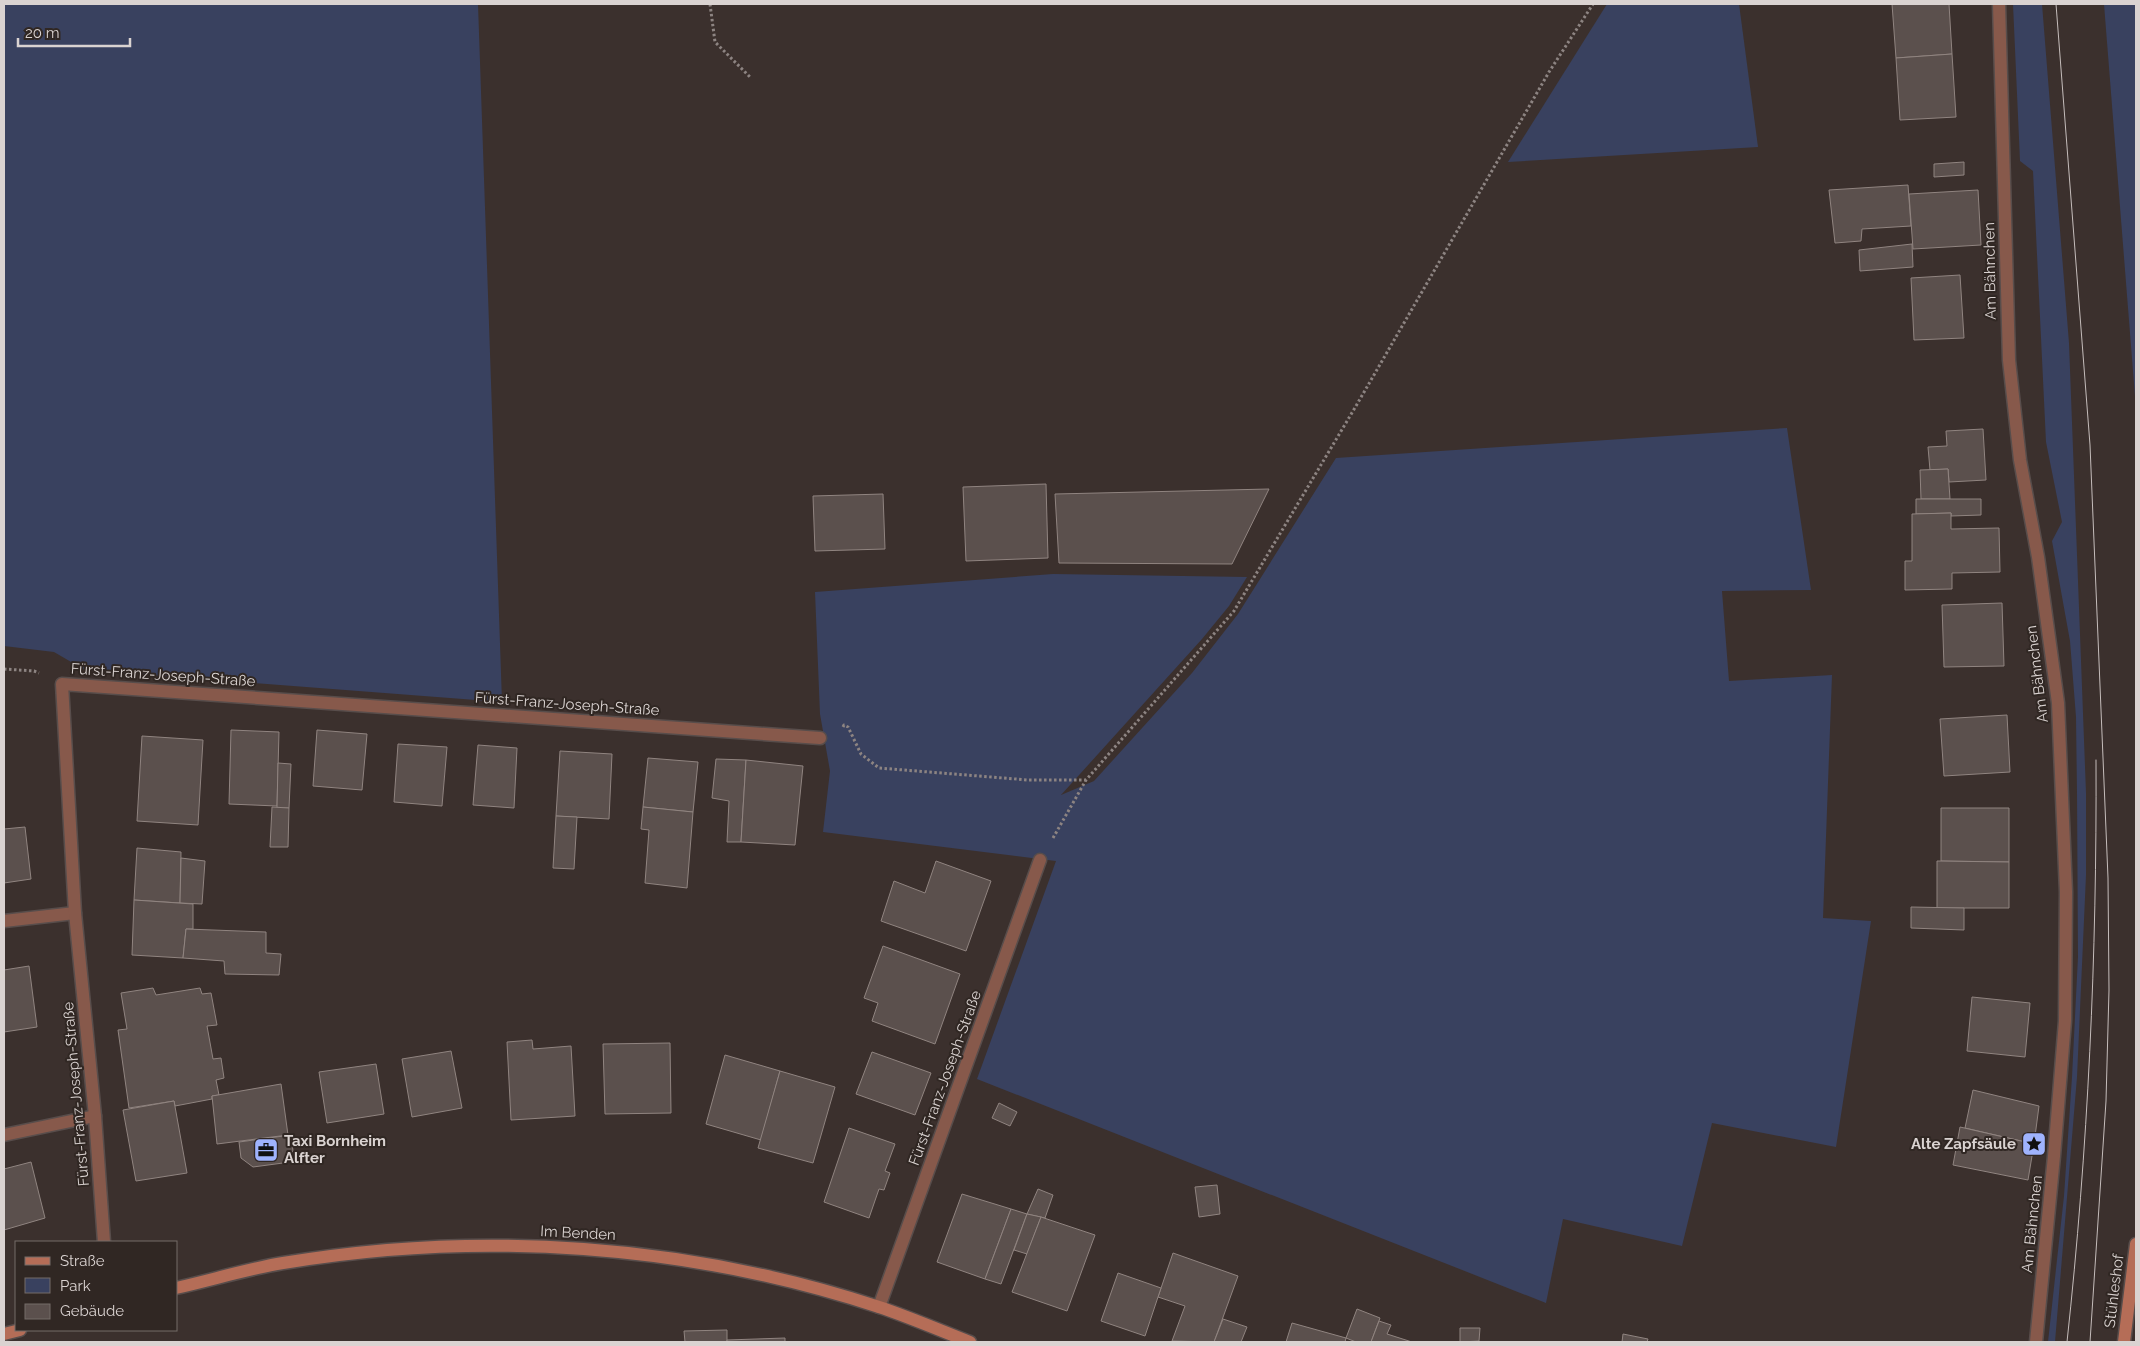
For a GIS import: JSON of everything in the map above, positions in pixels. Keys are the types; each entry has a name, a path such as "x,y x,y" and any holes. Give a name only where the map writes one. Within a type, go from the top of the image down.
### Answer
{"street":[{"name":"Am Bähnchen","path":"1999,4 2009,360 2020,460 2038,556 2058,703 2066,883 2065,1021 2036,1342"},
{"name":"Fürst-Franz-Joseph-Straße","path":"104,1241 95,1116 76,913 62,684 820,738"},
{"name":"Fürst-Franz-Joseph-Straße","path":"879,1307 1040,860"},
{"path":"4,921 76,913"},
{"path":"4,1135 95,1116"},
{"name":"Stühleshof","path":"2124,1342 2136,1244"},
{"name":"Im Benden","path":"178,1288 275,1265 356,1253 402,1249 542,1247 625,1252 718,1265 796,1283 879,1307 970,1342"}],"path":[{"path":"710,4 715,42 751,78"},
{"path":"1040,860 1086,780 1234,612 1356,406 1549,72 1593,4"},
{"path":"4,669 34,671 62,684"},
{"path":"820,738 837,736 844,725 848,727 861,754 879,768 1028,780 1086,780"}],"green space":[{"path":"4,4 478,4 502,702 85,670 54,652 4,646"},
{"path":"1607,4 1739,4 1758,147 1508,162"},
{"path":"2013,4 2042,4 2069,343 2086,793 2086,875 2077,1077 2055,1342 2048,1342 2064,1196 2078,957 2076,717 2070,641 2052,541 2062,522 2046,442 2033,171 2020,161"},
{"path":"2104,4 2136,4 2136,409"},
{"path":"1787,428 1811,590 1722,591 1729,681 1832,675 1823,918 1871,921 1836,1147 1712,1123 1682,1246 1563,1219 1546,1303 977,1079 1056,861 823,832 830,771 820,714 815,592 1053,574 1247,577 1229,606 1202,639 1061,795 1094,781 1192,673 1238,614 1336,458"}],"building":[{"path":"1892,4 1949,4 1952,54 1896,58"},
{"path":"1952,54 1956,117 1900,120 1896,58"},
{"path":"1964,162 1964,175 1934,177 1934,164"},
{"path":"1908,185 1911,226 1862,229 1861,241 1835,243 1829,190"},
{"path":"1978,190 1981,245 1913,249 1909,194"},
{"path":"1912,244 1913,267 1860,271 1859,250"},
{"path":"1960,275 1964,338 1914,340 1911,278"},
{"path":"1983,429 1986,480 1949,482 1948,469 1930,470 1928,447 1947,446 1946,431"},
{"path":"1948,469 1950,499 1921,499 1920,470"},
{"path":"1046,484 1048,558 966,561 963,487"},
{"path":"1269,489 1232,564 1059,563 1055,494"},
{"path":"883,494 885,549 815,551 813,496"},
{"path":"1916,499 1981,499 1981,515 1951,516 1951,513 1916,514"},
{"path":"1951,513 1951,529 1999,528 2000,572 1952,573 1952,589 1905,590 1905,561 1912,561 1912,514"},
{"path":"2002,603 2004,666 1944,667 1942,605"},
{"path":"2007,715 2010,772 1944,776 1940,719"},
{"path":"231,730 279,732 277,806 229,804"},
{"path":"317,730 367,734 362,790 313,786"},
{"path":"142,736 203,740 198,825 137,821"},
{"path":"398,744 447,747 442,806 394,802"},
{"path":"478,745 517,748 514,808 473,805"},
{"path":"560,751 612,754 609,819 556,816"},
{"path":"648,758 698,762 693,812 643,807"},
{"path":"716,759 746,760 741,842 727,842 729,801 712,798"},
{"path":"746,760 803,766 795,845 741,842"},
{"path":"278,763 291,764 289,808 277,808"},
{"path":"272,807 289,808 288,847 270,847"},
{"path":"643,807 693,812 687,888 645,883 649,830 641,829"},
{"path":"1941,808 2009,808 2009,862 1941,861"},
{"path":"556,816 577,817 574,869 553,868"},
{"path":"25,827 31,879 4,883 4,829"},
{"path":"137,848 181,852 180,903 134,900"},
{"path":"181,858 205,861 202,904 180,903"},
{"path":"936,861 991,881 966,951 881,921 894,881 925,893"},
{"path":"1937,861 2009,862 2009,908 1937,908"},
{"path":"134,900 193,904 193,929 186,929 183,958 132,955"},
{"path":"1911,907 1964,908 1964,930 1911,928"},
{"path":"186,929 266,932 266,953 281,954 279,975 225,974 224,961 183,958"},
{"path":"883,946 960,974 935,1044 872,1021 878,1003 864,998"},
{"path":"29,966 37,1027 4,1032 4,970"},
{"path":"153,988 156,995 200,988 202,994 211,993 217,1025 207,1026 213,1059 221,1058 224,1078 216,1080 219,1095 212,1096 212,1099 175,1106 174,1101 129,1108 118,1030 127,1029 121,993"},
{"path":"1972,997 2030,1003 2025,1057 1967,1051"},
{"path":"532,1040 533,1049 571,1046 575,1116 511,1120 507,1042"},
{"path":"670,1043 671,1113 605,1114 603,1044"},
{"path":"451,1051 462,1108 412,1117 402,1059"},
{"path":"872,1052 931,1073 915,1115 856,1094"},
{"path":"725,1055 780,1071 761,1140 706,1124"},
{"path":"376,1064 384,1114 327,1123 319,1072"},
{"path":"780,1071 835,1087 813,1163 758,1148"},
{"path":"281,1084 288,1135 217,1144 212,1096"},
{"path":"1973,1090 2039,1106 2034,1144 1965,1128"},
{"path":"174,1101 187,1173 136,1181 123,1110"},
{"path":"999,1103 1017,1112 1010,1126 992,1118"},
{"path":"1960,1127 2034,1144 2028,1180 1953,1165"},
{"path":"849,1128 895,1144 885,1171 890,1173 884,1190 879,1189 869,1218 824,1202"},
{"path":"291,1135 293,1151 283,1163 253,1167 241,1158 239,1142"},
{"path":"31,1162 45,1218 4,1230 4,1169"},
{"path":"1217,1185 1220,1214 1199,1217 1195,1187"},
{"path":"1038,1189 1053,1195 1045,1218 1027,1214"},
{"path":"962,1194 1011,1209 985,1279 937,1262"},
{"path":"1011,1209 1027,1214 1001,1284 985,1279"},
{"path":"1027,1214 1041,1217 1027,1254 1014,1250"},
{"path":"1041,1217 1095,1235 1067,1311 1012,1292"},
{"path":"1173,1253 1238,1276 1214,1342 1172,1341 1185,1306 1158,1297"},
{"path":"1118,1273 1161,1288 1145,1336 1101,1321"},
{"path":"1357,1309 1380,1318 1371,1342 1356,1342 1346,1338"},
{"path":"1223,1319 1247,1327 1241,1342 1214,1342"},
{"path":"1379,1321 1391,1325 1387,1334 1412,1342 1371,1342"},
{"path":"1292,1323 1346,1338 1345,1342 1286,1342"},
{"path":"1460,1328 1480,1328 1479,1341 1460,1342"},
{"path":"727,1330 727,1342 685,1342 684,1331"},
{"path":"1623,1334 1648,1339 1647,1342 1622,1342"},
{"path":"785,1338 785,1342 727,1342 727,1340"}],"tram line":[{"path":"2056,4 2090,445 2108,878 2109,990 2106,1101 2090,1342"},
{"path":"2067,1342 2081,1197 2090,1052 2095,906 2096,760"}],"place":[{"name":"Alte Zapfsäule","path":"2034,1144"},
{"name":"Taxi Bornheim Alfter","path":"266,1150"}]}
